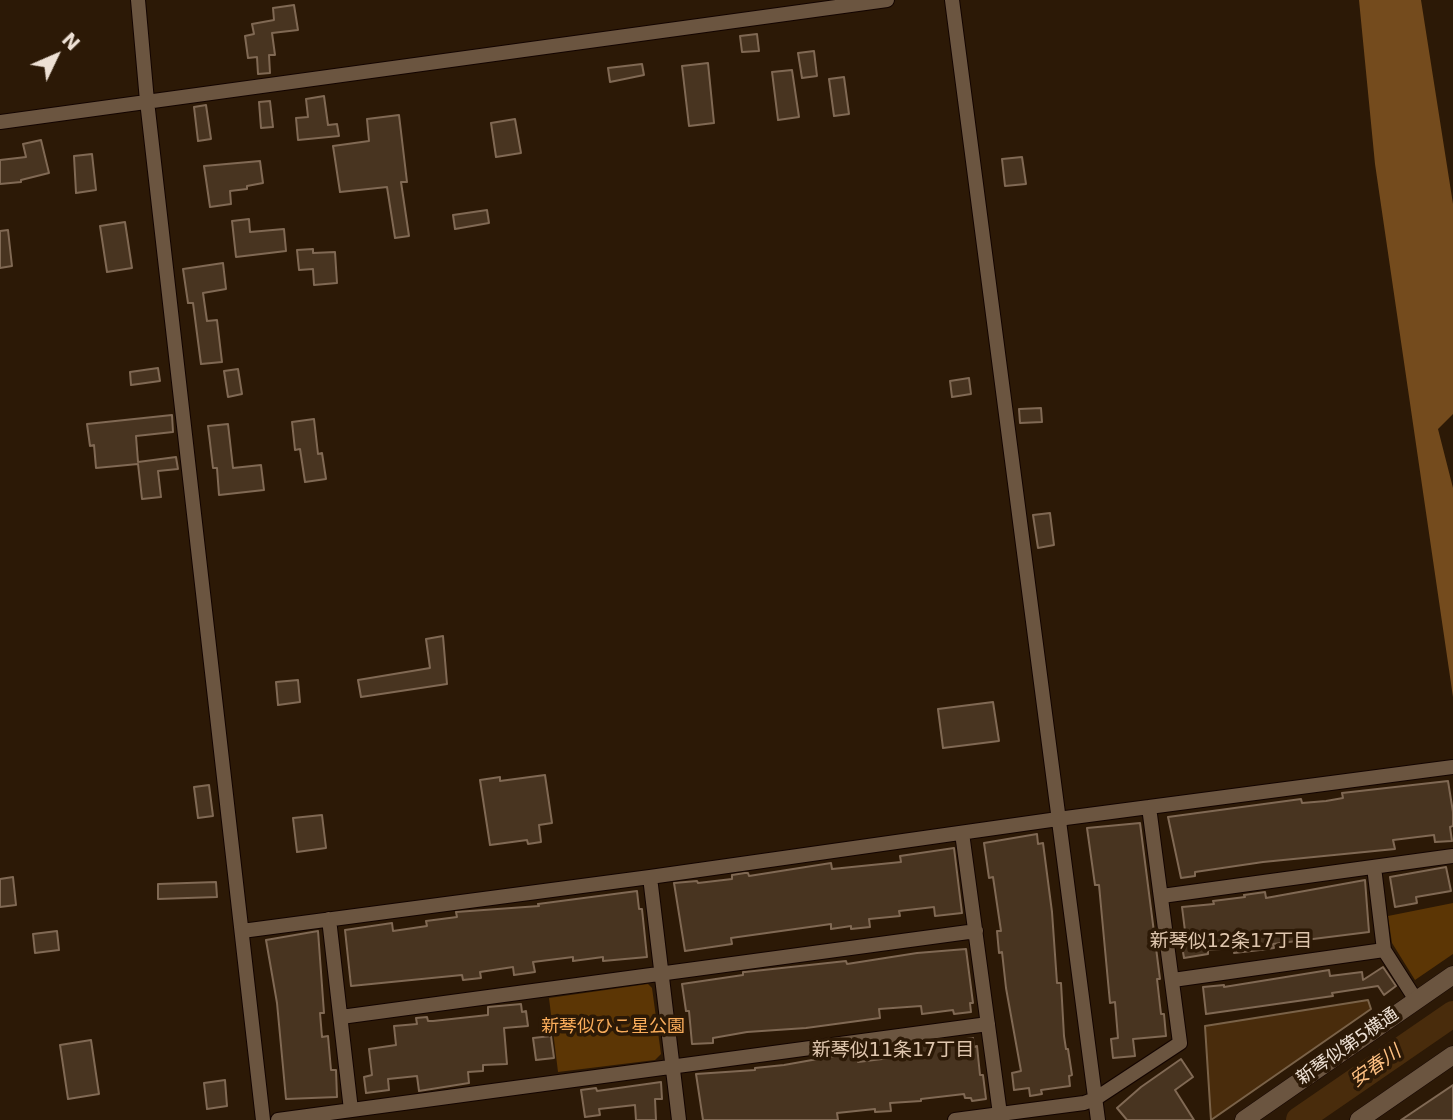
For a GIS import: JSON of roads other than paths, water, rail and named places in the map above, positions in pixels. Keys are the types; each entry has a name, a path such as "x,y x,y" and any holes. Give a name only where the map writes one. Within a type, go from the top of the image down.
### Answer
{"street":[{"path":"138,0 147,102 263,1120"},
{"path":"0,122 887,0"},
{"path":"951,0 1098,1120"},
{"path":"242,931 1453,767"},
{"path":"955,1120 1084,1103 1095,1099 1180,1043 1149,807"},
{"path":"962,834 1000,1114"},
{"path":"1162,896 1453,856"},
{"path":"1374,867 1384,950 1416,1000"},
{"path":"650,877 679,1120"},
{"path":"329,919 351,1110"},
{"path":"341,1017 976,931"},
{"path":"1173,980 1384,950"},
{"name":"新琴似第5横通","path":"1244,1120 1453,975"},
{"path":"278,1120 988,1024"},
{"path":"1359,1120 1453,1055"}],"waterway":[{"name":"安春川","path":"1299,1120 1453,1014"}],"district":[{"name":"新琴似12条17丁目","path":"1231,942"},
{"name":"新琴似11条17丁目","path":"893,1051"}],"park label":[{"name":"新琴似ひこ星公園","path":"613,1027"}]}
